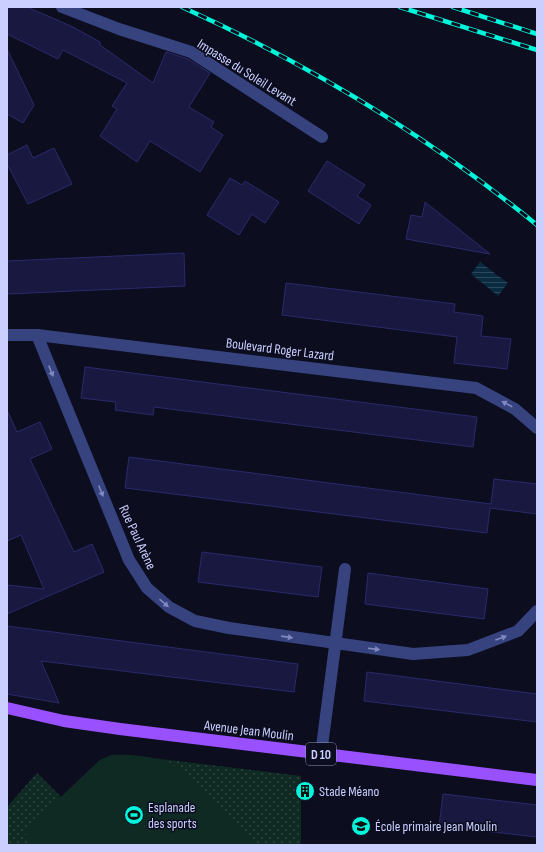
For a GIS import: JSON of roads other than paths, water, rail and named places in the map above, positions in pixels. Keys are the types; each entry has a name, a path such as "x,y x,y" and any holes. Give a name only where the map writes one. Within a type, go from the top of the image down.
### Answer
{"main road":[{"name":"Avenue Jean Moulin","path":"7,708 64,721 120,729 537,780"}],"street":[{"name":"Impasse du Soleil Levant","path":"62,7 119,29 191,52 322,137"},
{"name":"Boulevard Roger Lazard","path":"7,334 36,335 476,388 515,409 537,428"},
{"name":"Rue Paul Arène","path":"36,335 129,560 147,588 169,607 195,621 228,628 336,644"},
{"path":"321,754 345,569"},
{"path":"336,644 413,654 468,650 518,631 537,611"}],"water":[{"path":"480,262 508,283 498,296 471,274"}],"railway":[{"path":"182,7 275,53 366,104 454,162 537,225"},
{"path":"400,7 537,50"},
{"path":"453,7 537,34"}],"place":[{"name":"Stade Méano","path":"305,791"},
{"name":"Esplanade des sports","path":"134,815"},
{"name":"École primaire Jean Moulin","path":"361,826"}]}
